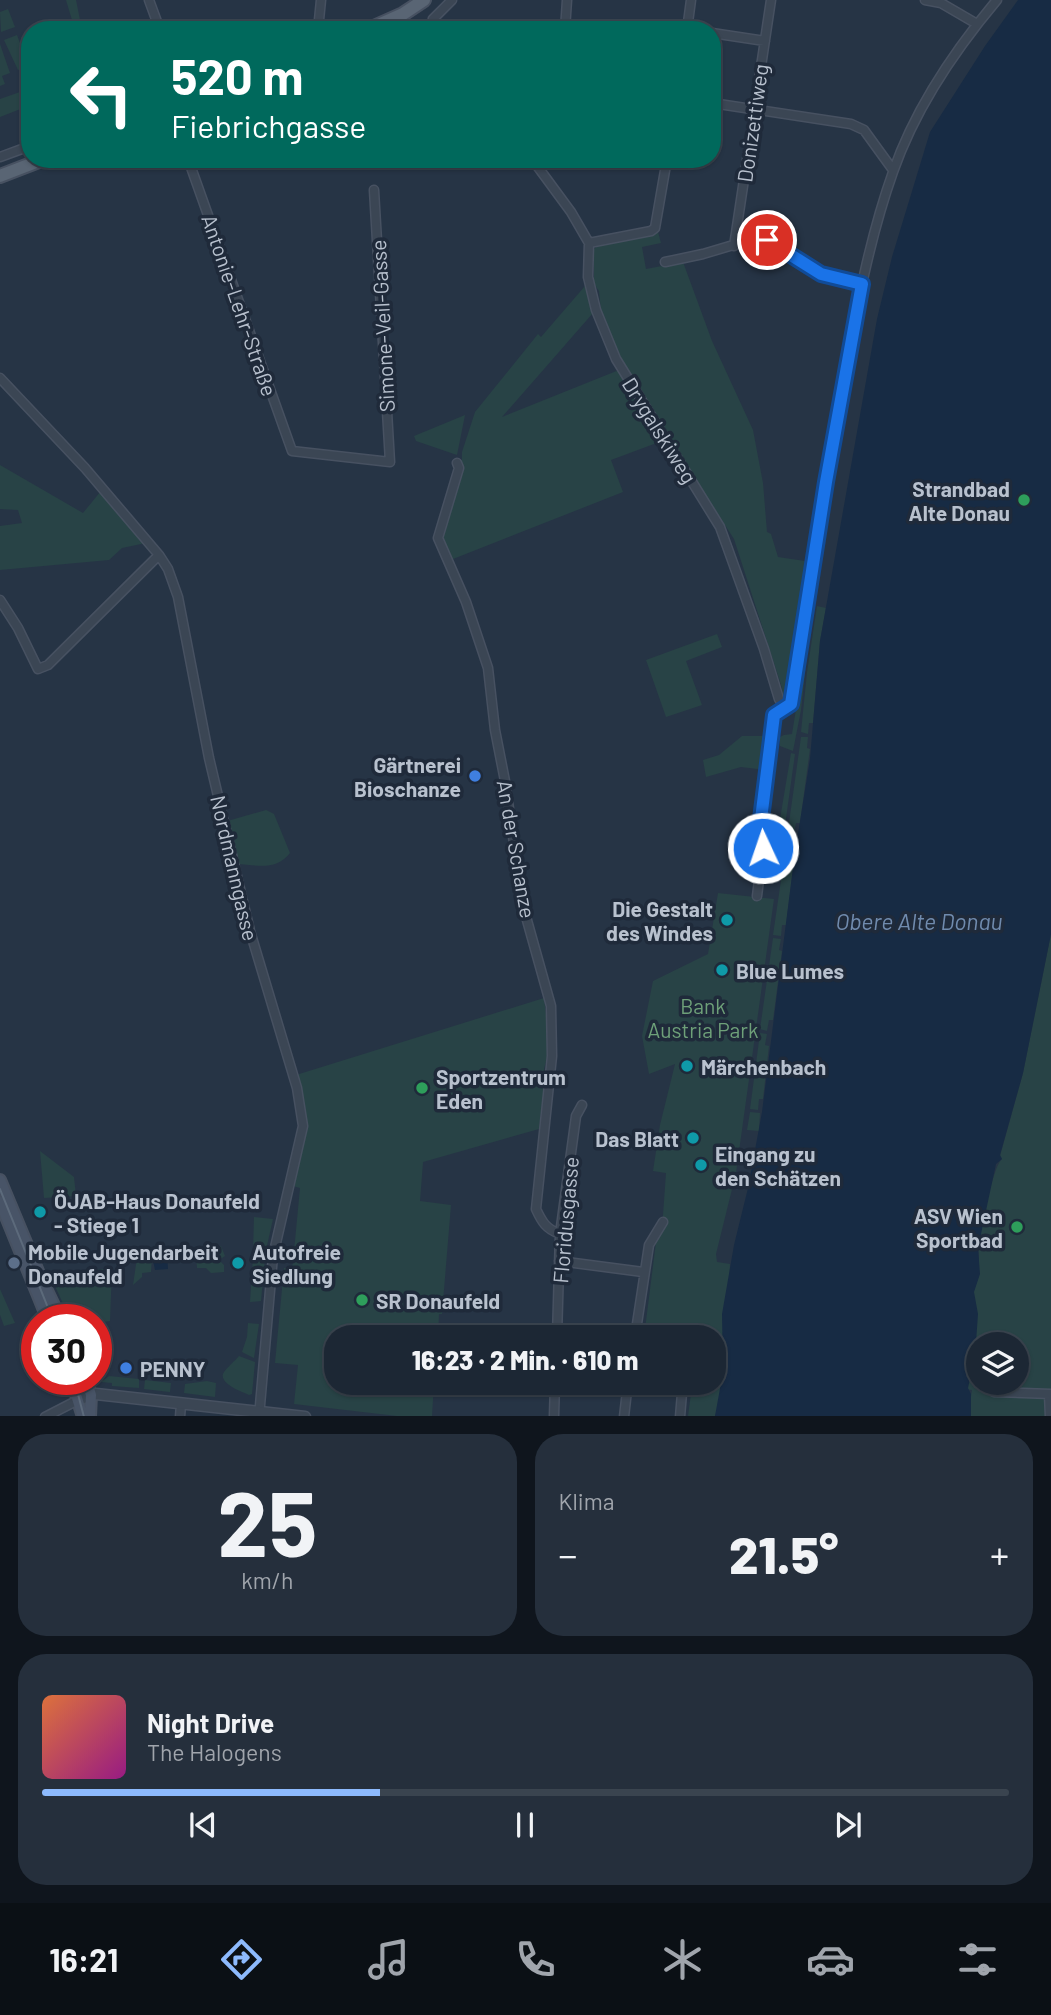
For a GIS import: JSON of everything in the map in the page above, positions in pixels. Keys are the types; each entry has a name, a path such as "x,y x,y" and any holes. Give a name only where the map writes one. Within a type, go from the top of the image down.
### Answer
{"main road":[{"path":"387,21 426,1"},
{"path":"402,21 426,1"},
{"path":"0,168 21,160"},
{"path":"0,176 21,168"},
{"path":"0,1180 7,1219 52,1304"},
{"path":"0,1202 42,1304"},
{"path":"81,1395 90,1416"},
{"path":"83,1395 83,1416"}],"street":[{"path":"149,0 157,21"},
{"path":"319,21 321,0"},
{"path":"434,21 433,19 452,0"},
{"path":"566,21 567,0"},
{"path":"688,21 691,0"},
{"name":"Donizettiweg","path":"734,246 771,0"},
{"path":"925,0 941,1 977,24"},
{"path":"757,896 763,848 759,835 774,715 791,704 828,469 862,284 893,170 917,116 977,24 998,0"},
{"path":"721,34 765,41"},
{"path":"721,104 851,124 864,130 893,170"},
{"path":"0,157 21,149"},
{"name":"Antonie-Lehr-Straße","path":"191,168 292,451 390,462"},
{"path":"538,168 589,243 655,228 665,168"},
{"name":"Simone-Veil-Gasse","path":"374,190 390,462"},
{"path":"665,262 751,240 767,240 821,274 862,284"},
{"name":"Drygalskiweg","path":"589,243 588,277 608,342 634,390 720,527 760,637 779,699 785,708"},
{"name":"Nordmanngasse","path":"0,378 85,468 159,555 168,569 178,597 209,758 250,931 303,1116 273,1256 258,1414"},
{"name":"An der Schanze","path":"457,463 459,468 438,538 466,602 488,668 523,906 551,1006 552,1056 536,1209 541,1222 560,1234"},
{"path":"0,600 18,628 38,669 48,665 159,555"},
{"name":"Floridusgasse","path":"557,1325 560,1234 576,1116 582,1105"},
{"path":"636,1325 649,1245 663,1222"},
{"path":"559,1261 643,1272"},
{"path":"1029,1393 1050,1394 1050,1416"},
{"path":"554,1416 555,1395"},
{"path":"624,1416 626,1395"},
{"path":"680,1416 682,1395"},
{"path":"45,1416 83,1398 305,1416"},
{"path":"180,1416 181,1404"}],"green space":[{"path":"66,0 76,0 80,21 72,21"},
{"path":"8,9 15,27 1,32 0,12"},
{"path":"17,35 21,46 21,69 18,70 4,40"},
{"path":"0,44 10,73 2,76 5,84 0,86"},
{"path":"20,92 21,109 0,117 0,99"},
{"path":"658,232 661,243 642,247 646,269 683,262 712,341 753,430 763,483 767,532 771,534 778,557 805,561 783,699 782,688 734,539 636,387 608,333 601,311 599,291 594,284 594,249 599,245"},
{"path":"585,286 593,313 502,417 619,370 662,441 611,460 623,492 448,561 438,538 438,523 457,463 462,460 475,412 538,334 541,337"},
{"path":"465,415 457,455 416,441 414,436"},
{"path":"0,465 83,513 101,491 146,543 122,548 109,560 0,570 0,526 22,523 18,510 0,509"},
{"path":"817,606 826,608 820,641 813,723 809,723 808,734 801,732"},
{"path":"812,610 801,710 793,751 780,746 780,737 792,734"},
{"path":"717,634 722,647 686,661 702,705 666,717 646,660"},
{"path":"765,726 771,730 763,757 766,770 741,767 706,777 703,760 719,755 742,736 763,736"},
{"path":"801,737 808,737 807,748 810,749 800,823 796,823 793,838 787,837"},
{"path":"791,753 795,754 778,876 771,873"},
{"path":"266,810 274,814 290,853 273,865 237,864 224,822"},
{"path":"787,839 793,840 791,851 795,852 786,925 782,925 781,936 773,935"},
{"name":"Bank Austria Park","path":"718,893 774,899 736,1173 716,1254 717,1262 730,1264 726,1352 726,1325 646,1325 656,1242 662,1229 666,1173 653,1171 660,1125 675,1064 649,1074 642,1036 653,981 708,954"},
{"path":"1051,934 1051,1390 1047,1396 1048,1416 971,1416 971,1395 1029,1395 1029,1332 966,1332 966,1389 962,1389 915,1289 978,1268 980,1238 995,1173 1002,1159 1000,1156 1023,1073"},
{"path":"773,938 781,939 779,950 782,951 773,1020 769,1020 767,1031 760,1029"},
{"path":"544,998 550,1046 544,1069 546,1073 539,1129 423,1162 420,1201 451,1205 442,1314 439,1314 439,1325 324,1325 324,1395 433,1395 432,1416 397,1416 294,1404 298,1365 275,1363 284,1268 292,1268 293,1262 300,1188 293,1186 307,1126 304,1100 296,1075"},
{"path":"760,1033 767,1034 765,1045 769,1046 763,1099 759,1099 758,1110 750,1109"},
{"path":"750,1112 760,1113 759,1131 747,1130"},
{"path":"40,1151 74,1177 76,1196 44,1198"},
{"path":"254,1217 273,1219 266,1250 253,1250"},
{"path":"221,1246 225,1256 219,1260 224,1265 224,1272 211,1273 206,1268 197,1268 195,1247"},
{"path":"155,1250 157,1253 152,1257 151,1272 142,1273 142,1277 133,1285 138,1251"},
{"path":"253,1257 265,1258 261,1301 250,1302"},
{"path":"112,1268 111,1304 63,1304 50,1275"},
{"path":"0,1289 15,1323 4,1326 0,1315"},
{"path":"248,1323 259,1324 254,1358 242,1352"},
{"path":"239,1356 255,1362 252,1394 249,1395 232,1387 223,1378 224,1372"},
{"path":"112,1376 139,1379 139,1388 112,1386"},
{"path":"145,1380 171,1383 170,1392 144,1389"},
{"path":"207,1381 216,1383 215,1397 184,1393 185,1384"},
{"name":"Bank Austria Park","path":"691,1395 721,1395 715,1416 688,1416"}],"water":[{"name":"Obere Alte Donau","path":"1018,0 1051,0 1051,934 1023,1073 1000,1155 1002,1159 996,1164 978,1248 980,1274 974,1292 978,1314 977,1332 966,1332 966,1395 971,1395 971,1416 715,1416 719,1395 726,1395 726,1325 722,1325 722,1314 762,1112 795,852 810,759 820,641 877,319 892,257 930,132"},
{"path":"167,1251 168,1269 155,1270 153,1260 157,1254"}],"tram line":[{"path":"0,1189 47,1304"},
{"path":"78,1395 84,1416"}],"place":[{"name":"Strandbad Alte Donau","path":"1024,500"},
{"name":"Gärtnerei Bioschanze","path":"475,776"},
{"name":"Die Gestalt des Windes","path":"727,920"},
{"name":"Blue Lumes","path":"722,970"},
{"name":"Märchenbach","path":"687,1066"},
{"name":"Sportzentrum Eden","path":"422,1088"},
{"name":"Das Blatt","path":"693,1138"},
{"name":"Eingang zu den Schätzen","path":"701,1165"},
{"name":"ÖJAB-Haus Donaufeld - Stiege 1","path":"40,1212"},
{"name":"ASV Wien Sportbad","path":"1017,1227"},
{"name":"Mobile Jugendarbeit Donaufeld","path":"14,1263"},
{"name":"Autofreie Siedlung","path":"238,1263"},
{"name":"SR Donaufeld","path":"362,1300"},
{"name":"PENNY","path":"126,1368"}],"route":[{"path":"763,848 759,835 774,715 791,704 826,482 862,284 821,274 767,240"}]}
